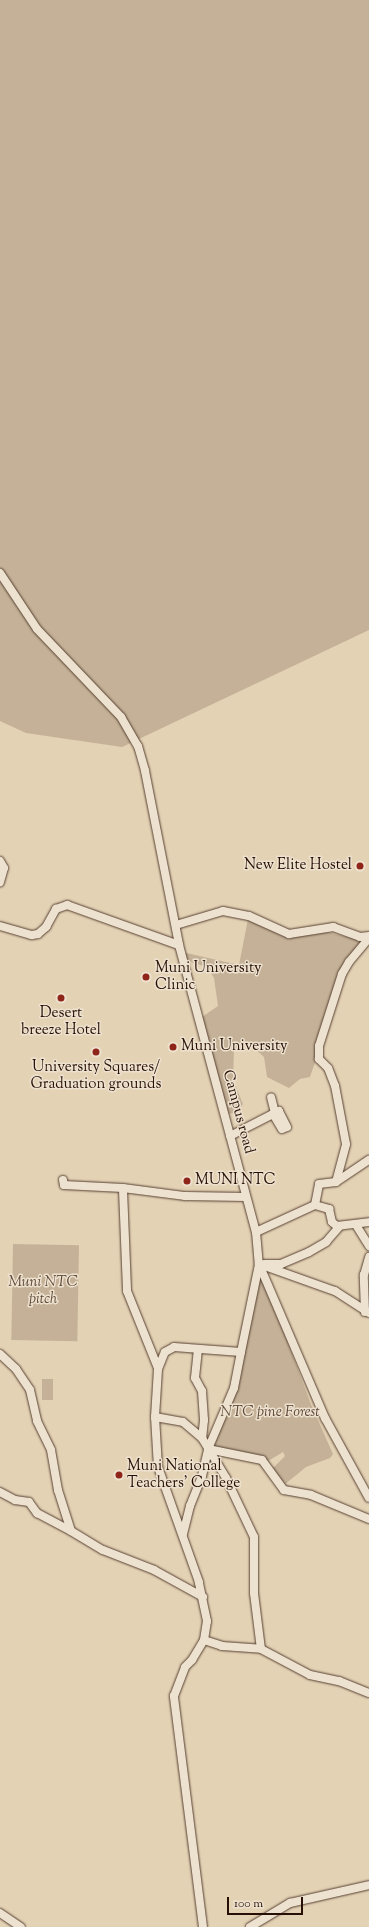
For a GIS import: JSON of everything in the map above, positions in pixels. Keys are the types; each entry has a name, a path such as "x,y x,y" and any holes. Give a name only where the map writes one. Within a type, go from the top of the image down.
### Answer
{"street":[{"name":"Campus road","path":"0,573 37,629 121,717 140,752 179,945 256,1232 259,1264"},
{"path":"0,862 4,868 0,882"},
{"path":"1,925 24,934 38,934 46,928 56,909 67,905 179,945"},
{"path":"176,925 223,911 249,916 289,934 333,928 369,937 342,974 319,1046 319,1059 328,1068 335,1086 346,1144 336,1182"},
{"path":"230,1136 273,1114 282,1129 287,1127 279,1111 275,1113 271,1097"},
{"path":"315,1205 319,1184 336,1182 369,1160"},
{"path":"64,1180 64,1185 123,1188 185,1196 246,1198"},
{"path":"123,1190 127,1291 158,1369"},
{"path":"256,1232 315,1205 329,1209 332,1222 340,1226 369,1222"},
{"path":"356,1225 369,1246"},
{"path":"259,1264 281,1264 309,1252 326,1242 340,1226"},
{"path":"367,1313 364,1275 369,1257"},
{"path":"259,1264 335,1291 367,1313"},
{"path":"183,1534 190,1506 202,1476 208,1449 234,1388 259,1264"},
{"path":"259,1264 325,1418 369,1498"},
{"path":"203,1927 174,1696 180,1677 204,1640 207,1621 203,1597 183,1534 158,1467 155,1417 158,1369 165,1352 174,1347 241,1352"},
{"path":"198,1348 195,1378 202,1391 204,1420 202,1438"},
{"path":"0,1354 16,1369 30,1390 37,1421 51,1450 58,1490 71,1531"},
{"path":"155,1417 183,1422 202,1438 226,1478 254,1537 254,1593 261,1649"},
{"path":"208,1449 262,1460 284,1490 311,1495 369,1518"},
{"path":"0,1492 15,1500 29,1502 37,1513 102,1550 154,1570 203,1597"},
{"path":"204,1640 222,1646 261,1649 310,1675 339,1681 369,1693"},
{"path":"250,1927 290,1903 369,1885"},
{"path":"0,1913 21,1927"}],"green space":[{"path":"0,0 369,0 369,630 122,747 26,733 0,721"},
{"path":"248,919 284,936 294,937 322,931 365,941 350,959 310,1077 300,1079 289,1088 267,1077 264,1057 251,1045 234,1050 233,1080 243,1104 236,1113 226,1114 202,1017 218,1006 214,978 207,967 184,960 182,952 239,965"},
{"name":"Muni NTC pitch","path":"13,1244 79,1245 77,1341 11,1340"},
{"name":"NTC pine Forest","path":"260,1267 310,1402 333,1454 330,1458 306,1467 284,1485 273,1468 285,1456 283,1452 268,1461 210,1449 237,1385"},
{"path":"42,1379 53,1379 53,1400 42,1400"}],"place":[{"name":"New Elite Hostel","path":"360,866"},
{"name":"Muni University Clinic","path":"146,977"},
{"name":"Desert breeze Hotel","path":"61,998"},
{"name":"Muni University","path":"173,1047"},
{"name":"University Squares/ Graduation grounds","path":"96,1052"},
{"name":"MUNI NTC","path":"187,1181"},
{"name":"Muni National Teachers' College","path":"119,1475"}]}
